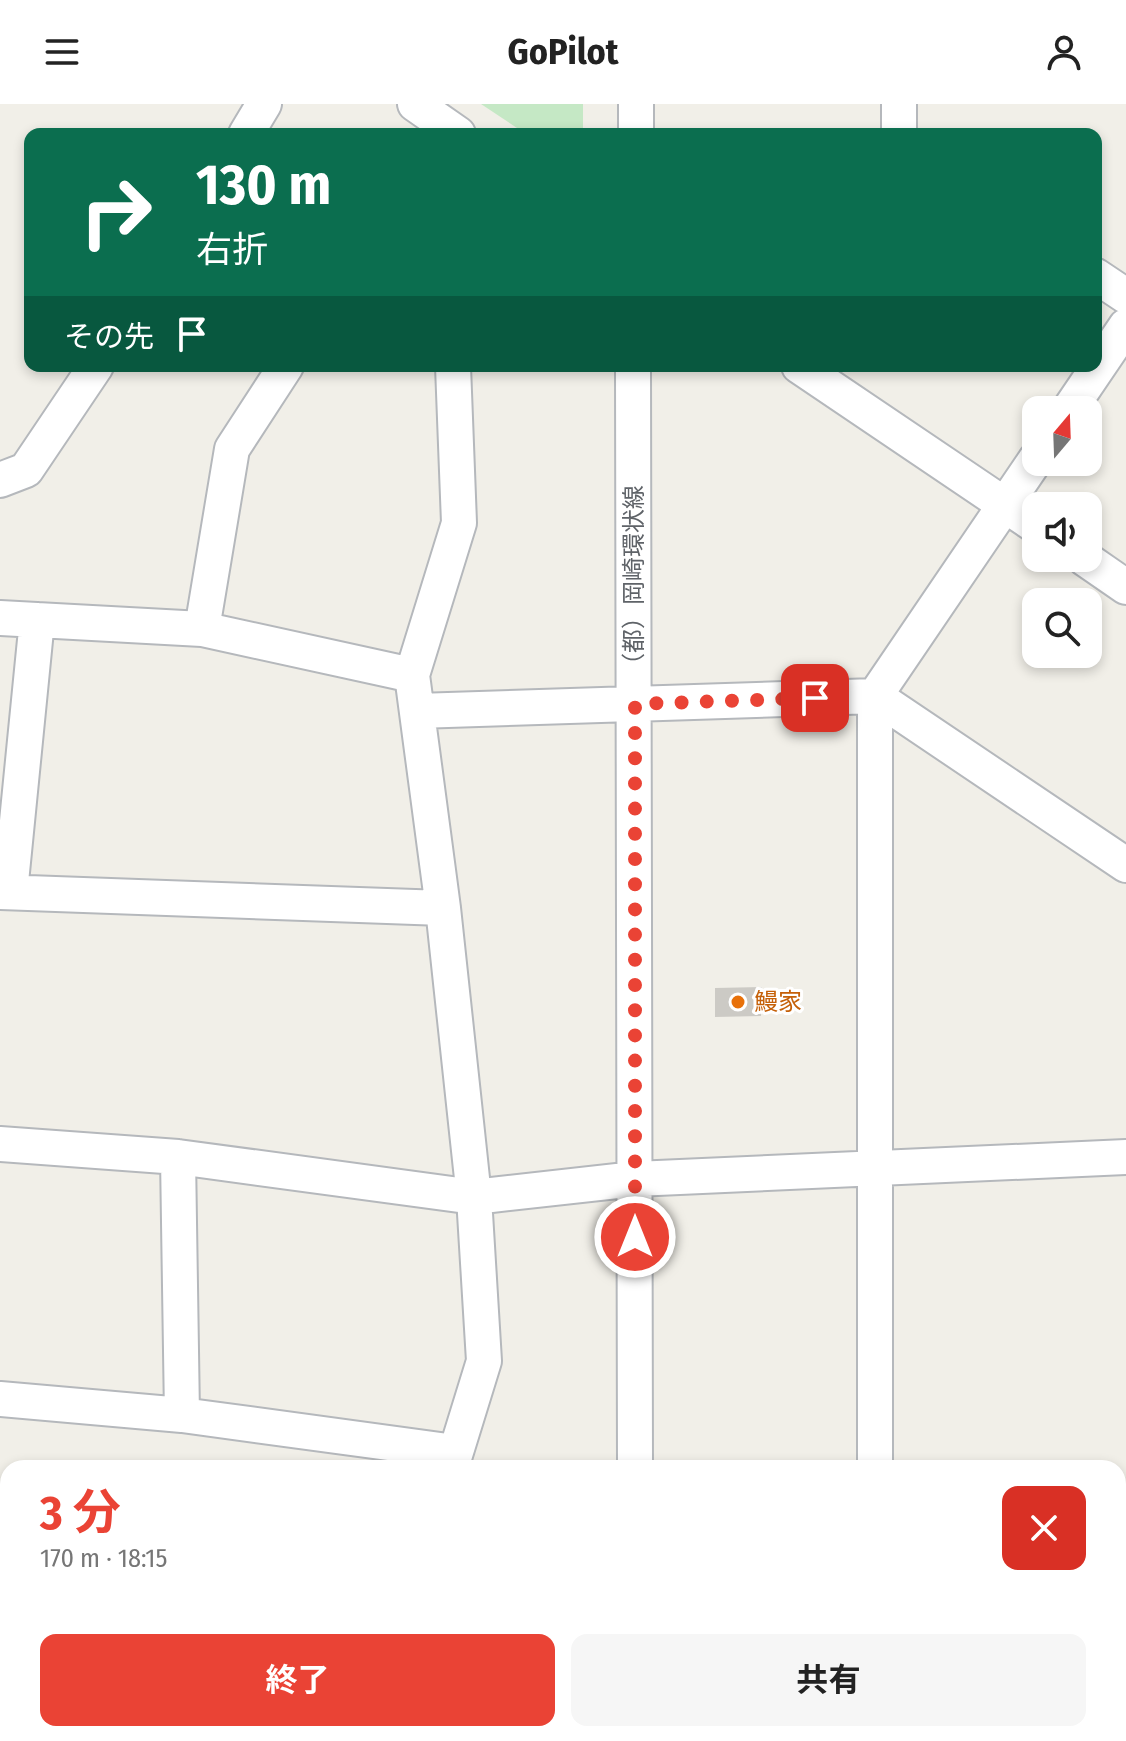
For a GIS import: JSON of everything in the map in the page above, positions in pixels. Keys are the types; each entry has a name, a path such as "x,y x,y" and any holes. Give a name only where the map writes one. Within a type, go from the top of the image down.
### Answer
{"street":[{"path":"250,128 264,104"},
{"path":"415,104 449,128"},
{"path":"636,104 636,128"},
{"path":"899,104 899,128"},
{"path":"1102,280 1126,296"},
{"path":"1102,361 1126,326"},
{"path":"0,480 26,470 92,372"},
{"path":"202,629 232,449 282,372"},
{"path":"0,1399 182,1415 453,1460 484,1361 474,1197 443,908 412,675 459,523 453,372"},
{"name":"（都）岡崎環状線","path":"633,372 635,1460"},
{"path":"808,372 1022,517"},
{"path":"1078,396 1095,372"},
{"path":"875,1460 875,696 1025,476"},
{"path":"1102,570 1126,587"},
{"path":"0,618 202,629 412,675"},
{"path":"37,620 5,892 443,908"},
{"path":"417,711 875,696 1126,865"},
{"path":"0,1144 178,1157 474,1197 635,1179 1126,1157"},
{"path":"178,1157 182,1415"}],"green space":[{"path":"481,104 583,104 583,128 517,128"}],"building":[{"name":"鰻家","path":"762,987 761,1016 715,1017 715,988"}],"place":[{"name":"鰻家","path":"738,1002"}],"route":[{"path":"635,1237 635,704 815,698"}]}
